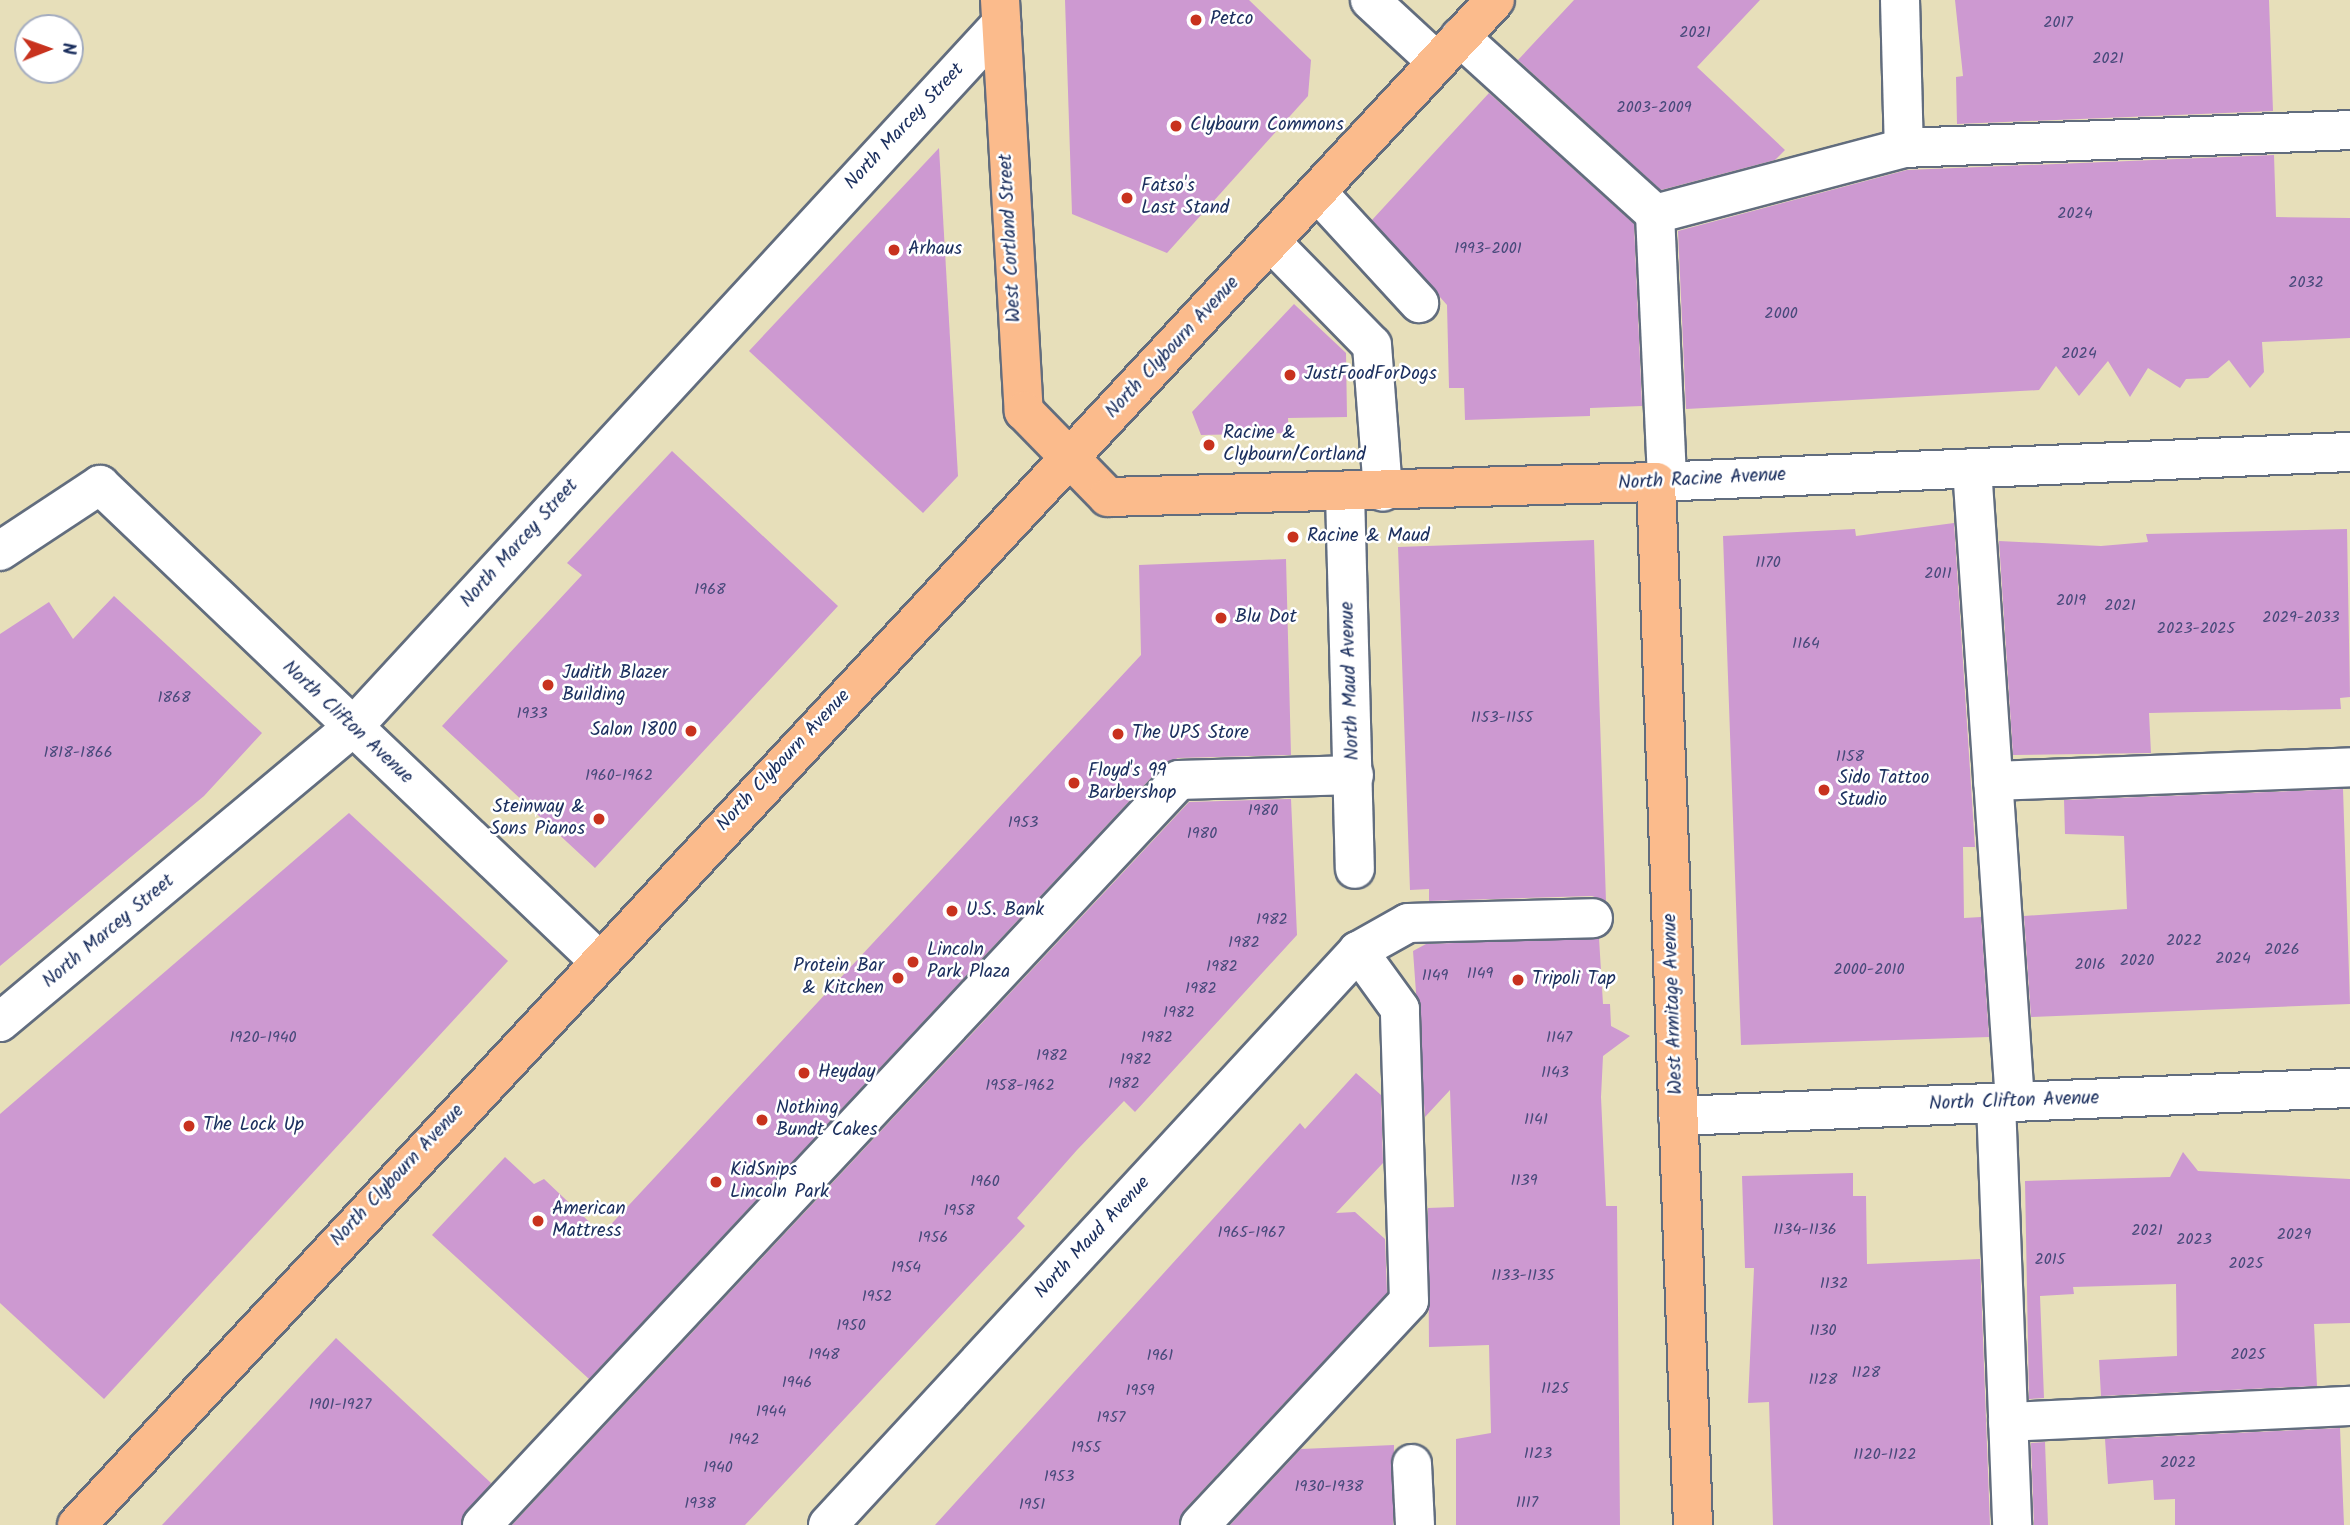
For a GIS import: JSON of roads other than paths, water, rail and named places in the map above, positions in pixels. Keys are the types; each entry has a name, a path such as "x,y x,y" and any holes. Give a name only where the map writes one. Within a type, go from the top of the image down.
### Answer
{"main road":[{"name":"North Clybourn Avenue","path":"77,1525 597,959 1069,459 1495,0"},
{"name":"West Cortland Street","path":"1000,12 1024,411 1069,459"},
{"name":"North Racine Avenue","path":"1069,459 1108,497 1383,492 1662,482"},
{"name":"West Armitage Avenue","path":"1662,482 1678,1116 1693,1525"}],"street":[{"path":"1370,0 1449,49 1655,214 1662,482"},
{"path":"1900,0 1904,148"},
{"name":"North Marcey Street","path":"0,1022 352,728 1000,12"},
{"path":"1655,214 1904,148 2350,130"},
{"path":"1317,192 1419,303"},
{"path":"1270,242 1372,345 1383,492"},
{"name":"North Racine Avenue","path":"1662,482 2350,452"},
{"path":"1972,468 1993,781 2005,1102 2008,1422 2012,1525"},
{"name":"North Clifton Avenue","path":"0,551 100,485 597,959"},
{"name":"North Maud Avenue","path":"1345,493 1355,869"},
{"path":"1993,781 2350,766"},
{"path":"482,1525 1179,780 1354,775"},
{"name":"North Maud Avenue","path":"828,1525 1357,951 1408,923 1593,918"},
{"path":"1200,1525 1409,1301 1400,1009 1357,951"},
{"name":"North Clifton Avenue","path":"1678,1116 2350,1088"},
{"path":"2008,1422 2350,1406"},
{"path":"1412,1464 1415,1525"}],"place":[{"name":"Petco","path":"1196,20"},
{"name":"Clybourn Commons","path":"1176,126"},
{"name":"Fatso's Last Stand","path":"1127,198"},
{"name":"Arhaus","path":"894,250"},
{"name":"JustFoodForDogs","path":"1290,375"},
{"name":"Racine & Clybourn/Cortland","path":"1209,445"},
{"name":"Racine & Maud","path":"1293,537"},
{"name":"Blu Dot","path":"1221,618"},
{"name":"Judith Blazer Building","path":"548,685"},
{"name":"Salon 1800","path":"691,731"},
{"name":"The UPS Store","path":"1118,734"},
{"name":"Floyd's 99 Barbershop","path":"1074,783"},
{"name":"Sido Tattoo Studio","path":"1824,790"},
{"name":"Steinway & Sons Pianos","path":"599,819"},
{"name":"U.S. Bank","path":"952,911"},
{"name":"Lincoln Park Plaza","path":"913,962"},
{"name":"Protein Bar & Kitchen","path":"898,978"},
{"name":"Tripoli Tap","path":"1518,980"},
{"name":"Heyday","path":"804,1073"},
{"name":"Nothing Bundt Cakes","path":"762,1120"},
{"name":"The Lock Up","path":"189,1126"},
{"name":"KidSnips Lincoln Park","path":"716,1182"},
{"name":"American Mattress","path":"538,1221"}]}
